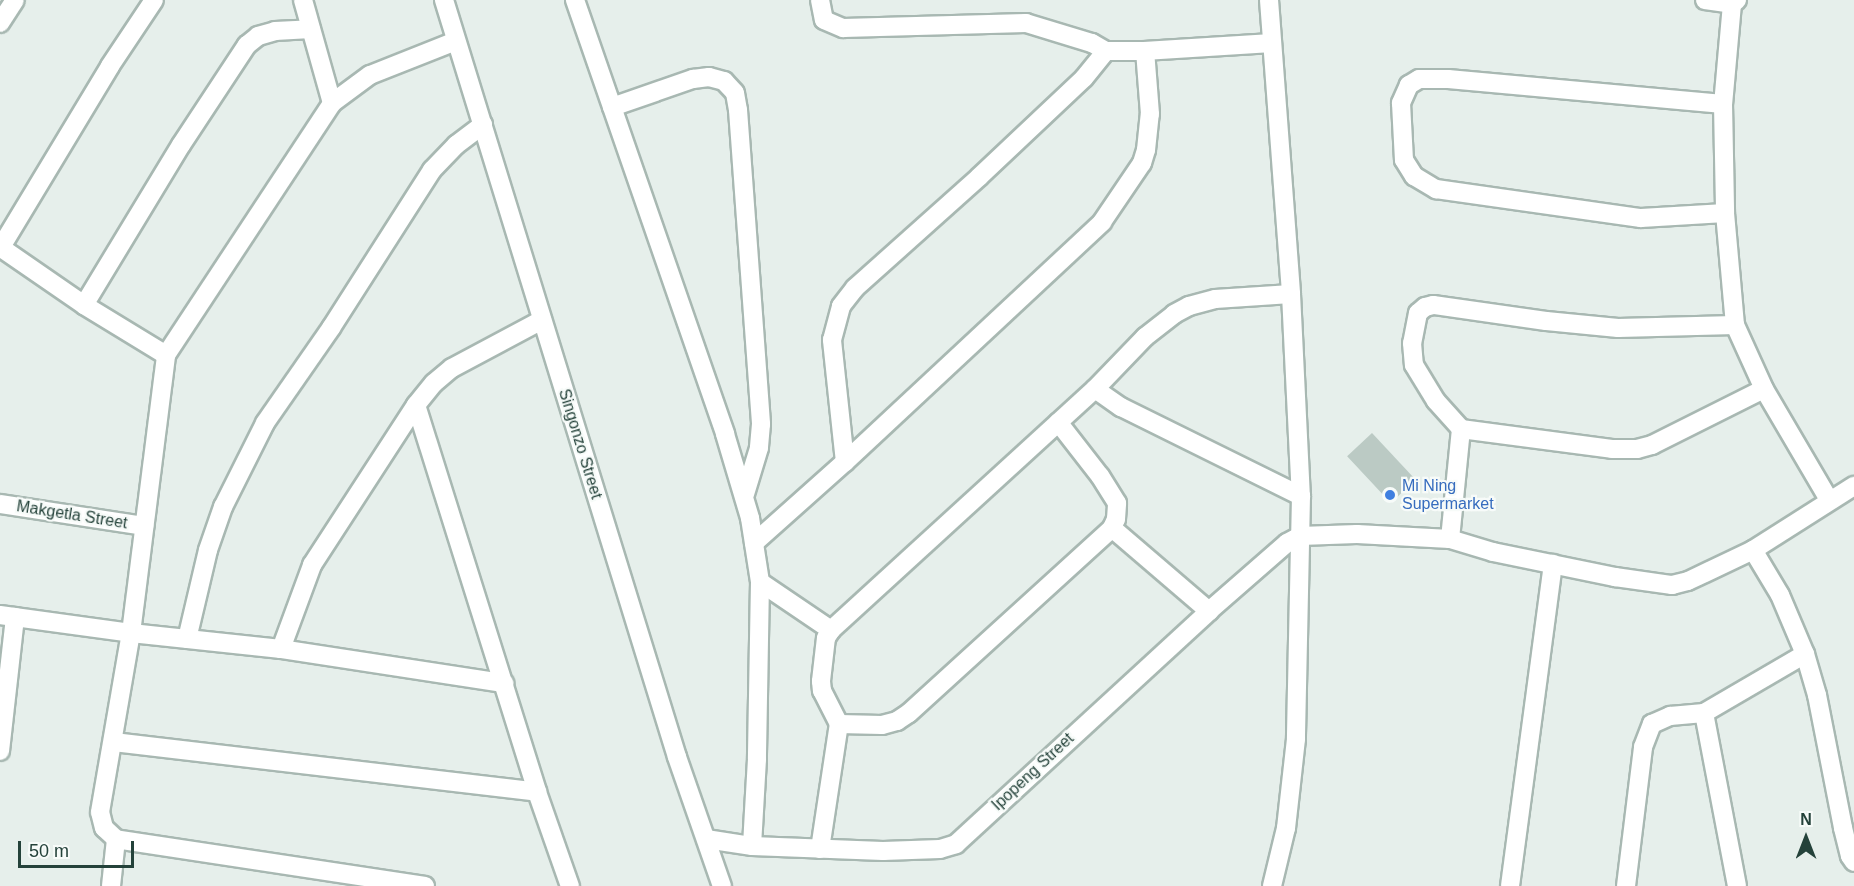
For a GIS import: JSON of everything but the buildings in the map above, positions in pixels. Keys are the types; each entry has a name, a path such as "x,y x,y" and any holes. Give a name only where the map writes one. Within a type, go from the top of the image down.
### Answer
{"street":[{"path":"0,24 15,0"},
{"path":"154,0 110,66 0,247 84,305 166,355"},
{"path":"303,0 332,103"},
{"name":"Singonzo Street","path":"444,0 677,757 722,886"},
{"path":"575,0 744,494 760,582 757,759 752,846"},
{"path":"820,0 824,20 843,28 1026,23 1092,43 1106,51 1145,51 1271,43"},
{"path":"1269,0 1291,294 1301,496 1296,739 1286,828 1272,886"},
{"path":"1705,0 1734,2 1723,104 1725,213 1735,325 1764,389 1829,500"},
{"path":"84,305 176,154 247,45 258,36 275,31 311,29"},
{"path":"425,886 116,839 104,828 100,812 114,742 131,633 166,355 332,103 370,75 456,41"},
{"path":"845,462 832,362 832,340 841,306 855,288 979,177 1084,78 1106,51"},
{"path":"754,543 845,462 1102,222 1142,164 1146,150 1150,114 1145,51"},
{"path":"612,107 693,79 709,77 724,81 735,93 761,424 759,448 744,494"},
{"path":"1723,104 1448,79 1419,79 1409,85 1401,103 1404,160 1414,176 1436,189 1641,218 1725,213"},
{"path":"187,639 208,550 223,507 265,423 331,328 432,170 456,145 483,125"},
{"path":"820,849 839,724 822,691 821,681 826,638 831,630 1095,389 1145,337 1189,306 1215,299 1291,294"},
{"path":"1735,325 1618,328 1546,321 1472,309 1425,307 1418,313 1414,324 1414,365 1436,401 1461,429 1612,449 1637,449 1677,435 1764,389"},
{"path":"281,649 312,565 416,405 434,383 452,368 542,320"},
{"path":"1095,389 1121,407 1301,496"},
{"path":"416,405 537,792 570,886"},
{"path":"839,724 882,725 897,721 909,713 1112,528 1116,519 1117,503 1100,476 1058,422"},
{"path":"1449,539 1461,429"},
{"path":"1300,536 1358,534 1449,539 1493,552 1653,584 1672,585 1688,581 1753,550 1854,486"},
{"name":"Makgetla Street","path":"0,504 144,526"},
{"path":"1112,528 1209,610"},
{"name":"Ipopeng Street","path":"706,839 752,846 914,851 940,849 956,844 1209,610 1281,548 1300,536"},
{"path":"1753,550 1780,595 1805,654 1817,695 1845,837 1854,862"},
{"path":"1510,886 1553,564"},
{"path":"760,582 831,630"},
{"path":"0,751 8,616 131,633 281,649 504,683"},
{"path":"1626,886 1647,733 1652,724 1661,718 1704,713 1805,654"},
{"path":"1704,713 1737,886"},
{"path":"114,742 537,792"},
{"path":"111,886 116,839"}],"place":[{"name":"Mi Ning Supermarket","path":"1390,495"}]}
